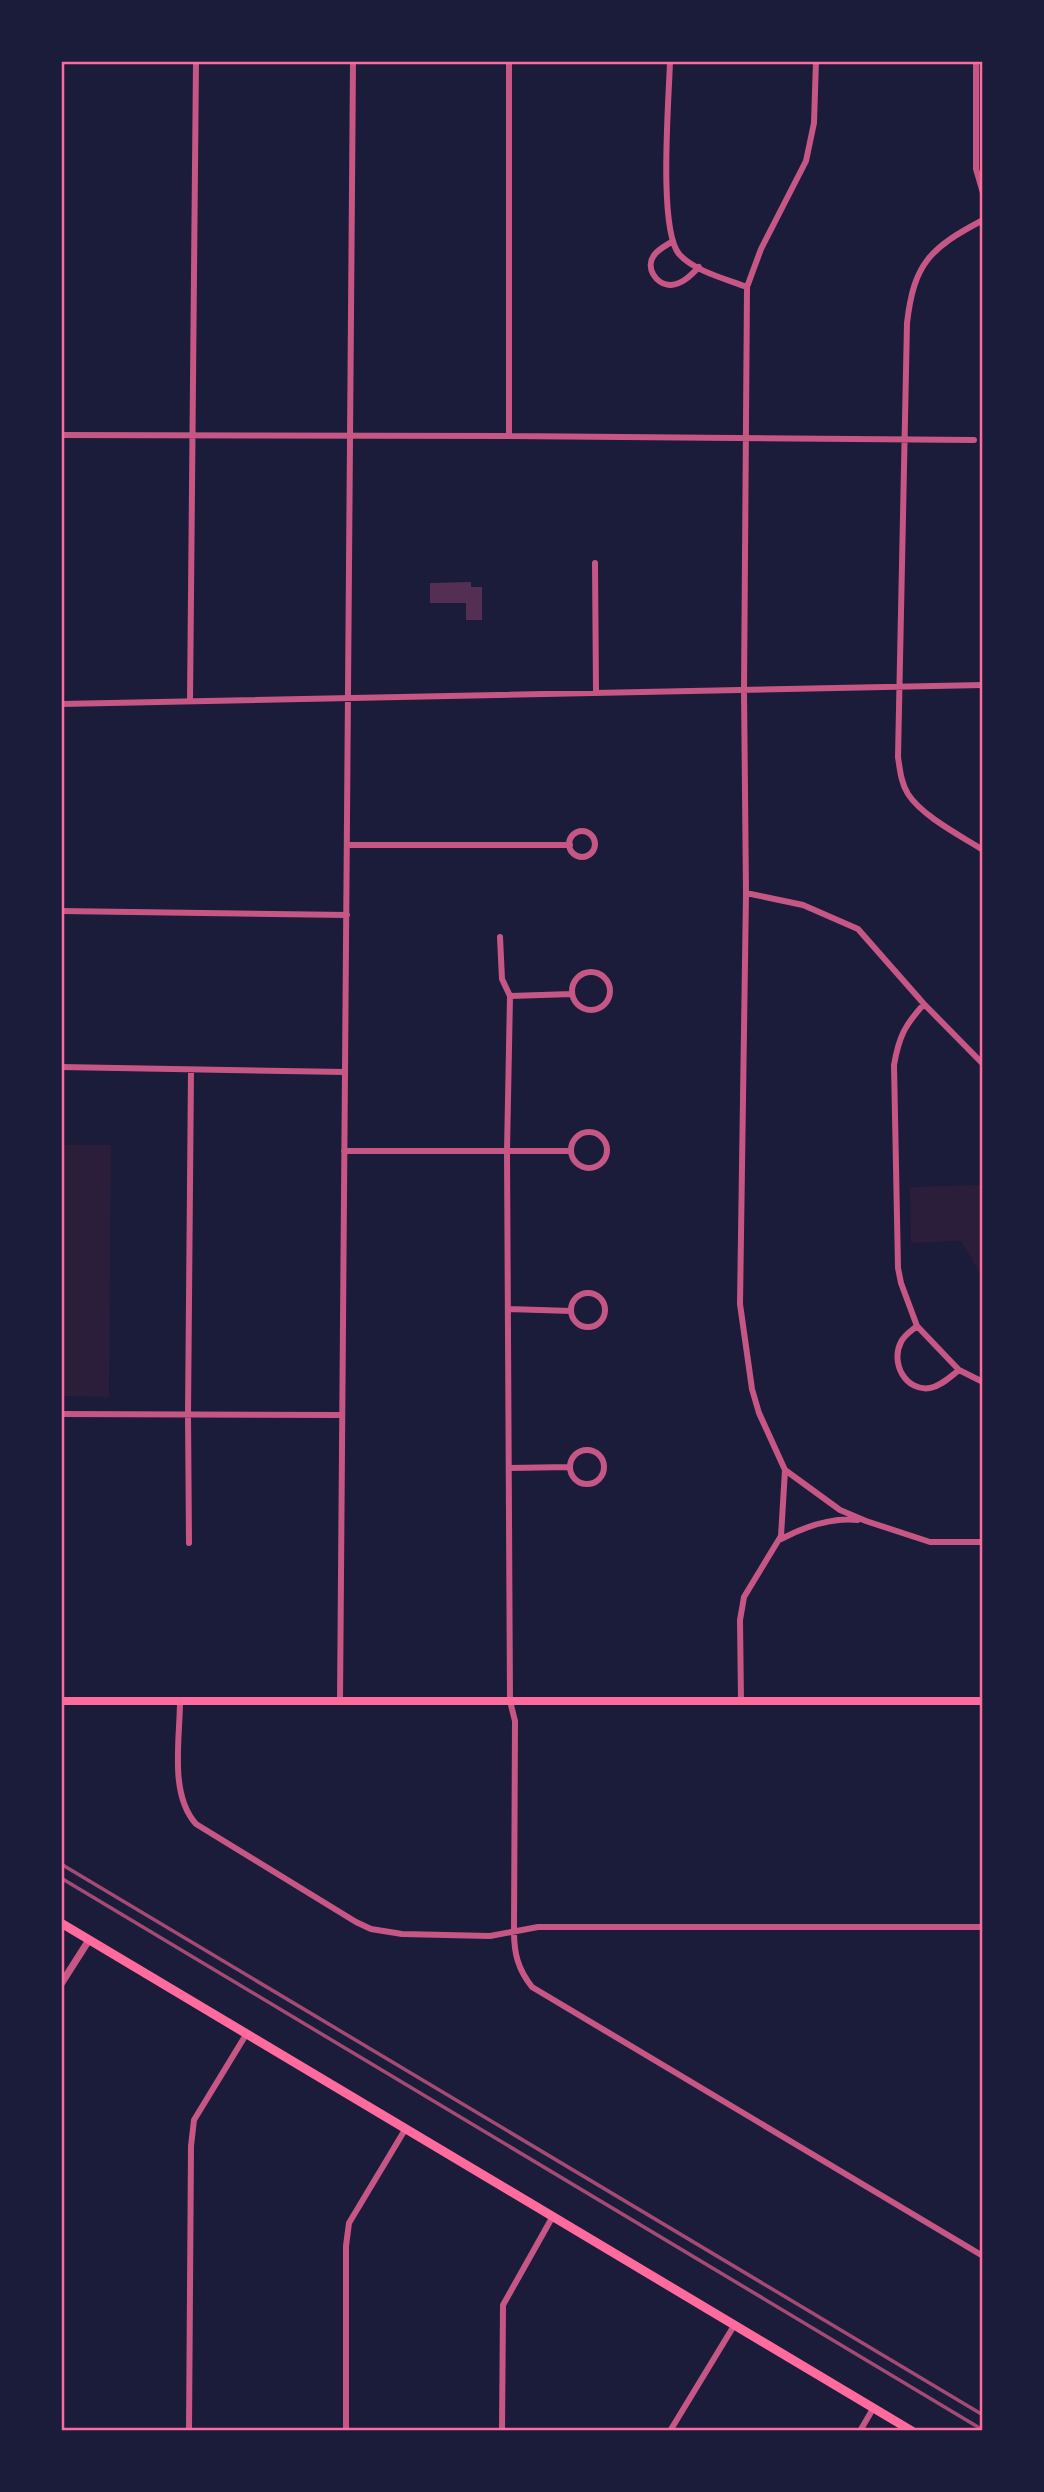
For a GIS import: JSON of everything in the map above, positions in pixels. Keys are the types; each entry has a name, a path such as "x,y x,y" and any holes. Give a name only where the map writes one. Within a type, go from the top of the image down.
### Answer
{"main road":[{"path":"61,1701 983,1701"},
{"path":"61,1923 912,2431"}],"street":[{"path":"190,701 195,61"},
{"path":"340,1701 353,61"},
{"path":"509,61 509,436"},
{"path":"670,61 667,201 673,240 679,254 699,267 747,287"},
{"path":"741,1701 740,1619 744,1597 780,1540 785,1470 759,1413 752,1390 740,1304 746,893 744,691 747,287 761,248 806,161 814,123 816,61"},
{"path":"976,61 976,169 983,192"},
{"path":"983,220 957,233 937,248 918,271 910,295 907,323 898,757 901,776 909,795 932,816 983,850"},
{"path":"673,240 654,254 651,262 651,271 658,281 671,285 686,280 699,267"},
{"path":"61,435 974,440"},
{"path":"594,563 596,692"},
{"path":"61,704 983,685"},
{"path":"583,831 591,835 595,842 593,850 583,857 576,855 570,845 575,834 583,831"},
{"path":"347,845 570,845"},
{"path":"746,893 803,905 858,929 924,1004 983,1063"},
{"path":"61,911 347,915"},
{"path":"500,937 502,979 510,996 507,1151 510,1701 515,1721 515,1954 522,1974 532,1987 983,2256"},
{"path":"590,973 602,976 609,986 609,998 595,1010 578,1004 572,994 579,977 590,973"},
{"path":"510,996 572,994"},
{"path":"924,1004 904,1028 898,1042 894,1065 898,1268 916,1326 958,1370 983,1382"},
{"path":"61,1067 345,1072"},
{"path":"189,1543 191,1070"},
{"path":"586,1132 601,1136 607,1146 606,1158 592,1168 575,1162 570,1152 572,1141 586,1132"},
{"path":"344,1151 570,1152"},
{"path":"589,1293 600,1297 605,1307 604,1318 596,1326 590,1327 579,1325 571,1311 578,1296 589,1293"},
{"path":"508,1309 571,1311"},
{"path":"916,1326 899,1344 898,1369 906,1380 916,1388 931,1388 944,1383 958,1370"},
{"path":"61,1414 342,1415"},
{"path":"586,1450 600,1456 604,1466 601,1476 587,1484 577,1481 569,1467 573,1457 586,1450"},
{"path":"509,1468 569,1467"},
{"path":"785,1470 840,1510 866,1521 930,1542 983,1542"},
{"path":"780,1540 798,1530 824,1522 847,1519 866,1521"},
{"path":"180,1701 179,1788 190,1817 196,1824 371,1929 394,1934 490,1936 538,1927 983,1927"},
{"path":"61,1984 89,1940"},
{"path":"189,2431 191,2146 194,2120 247,2033"},
{"path":"346,2431 346,2246 349,2223 406,2128"},
{"path":"502,2431 503,2305 553,2216"},
{"path":"670,2431 735,2324"},
{"path":"860,2431 874,2407"}],"shaded area":[{"path":"61,1145 111,1145 109,1397 61,1396"},
{"path":"910,1187 983,1187 983,1278 961,1241 911,1243"}],"building":[{"path":"471,582 471,587 482,587 482,620 466,620 466,603 430,603 430,583"}],"railway":[{"path":"61,1864 983,2415"},
{"path":"61,1878 983,2430"}]}
